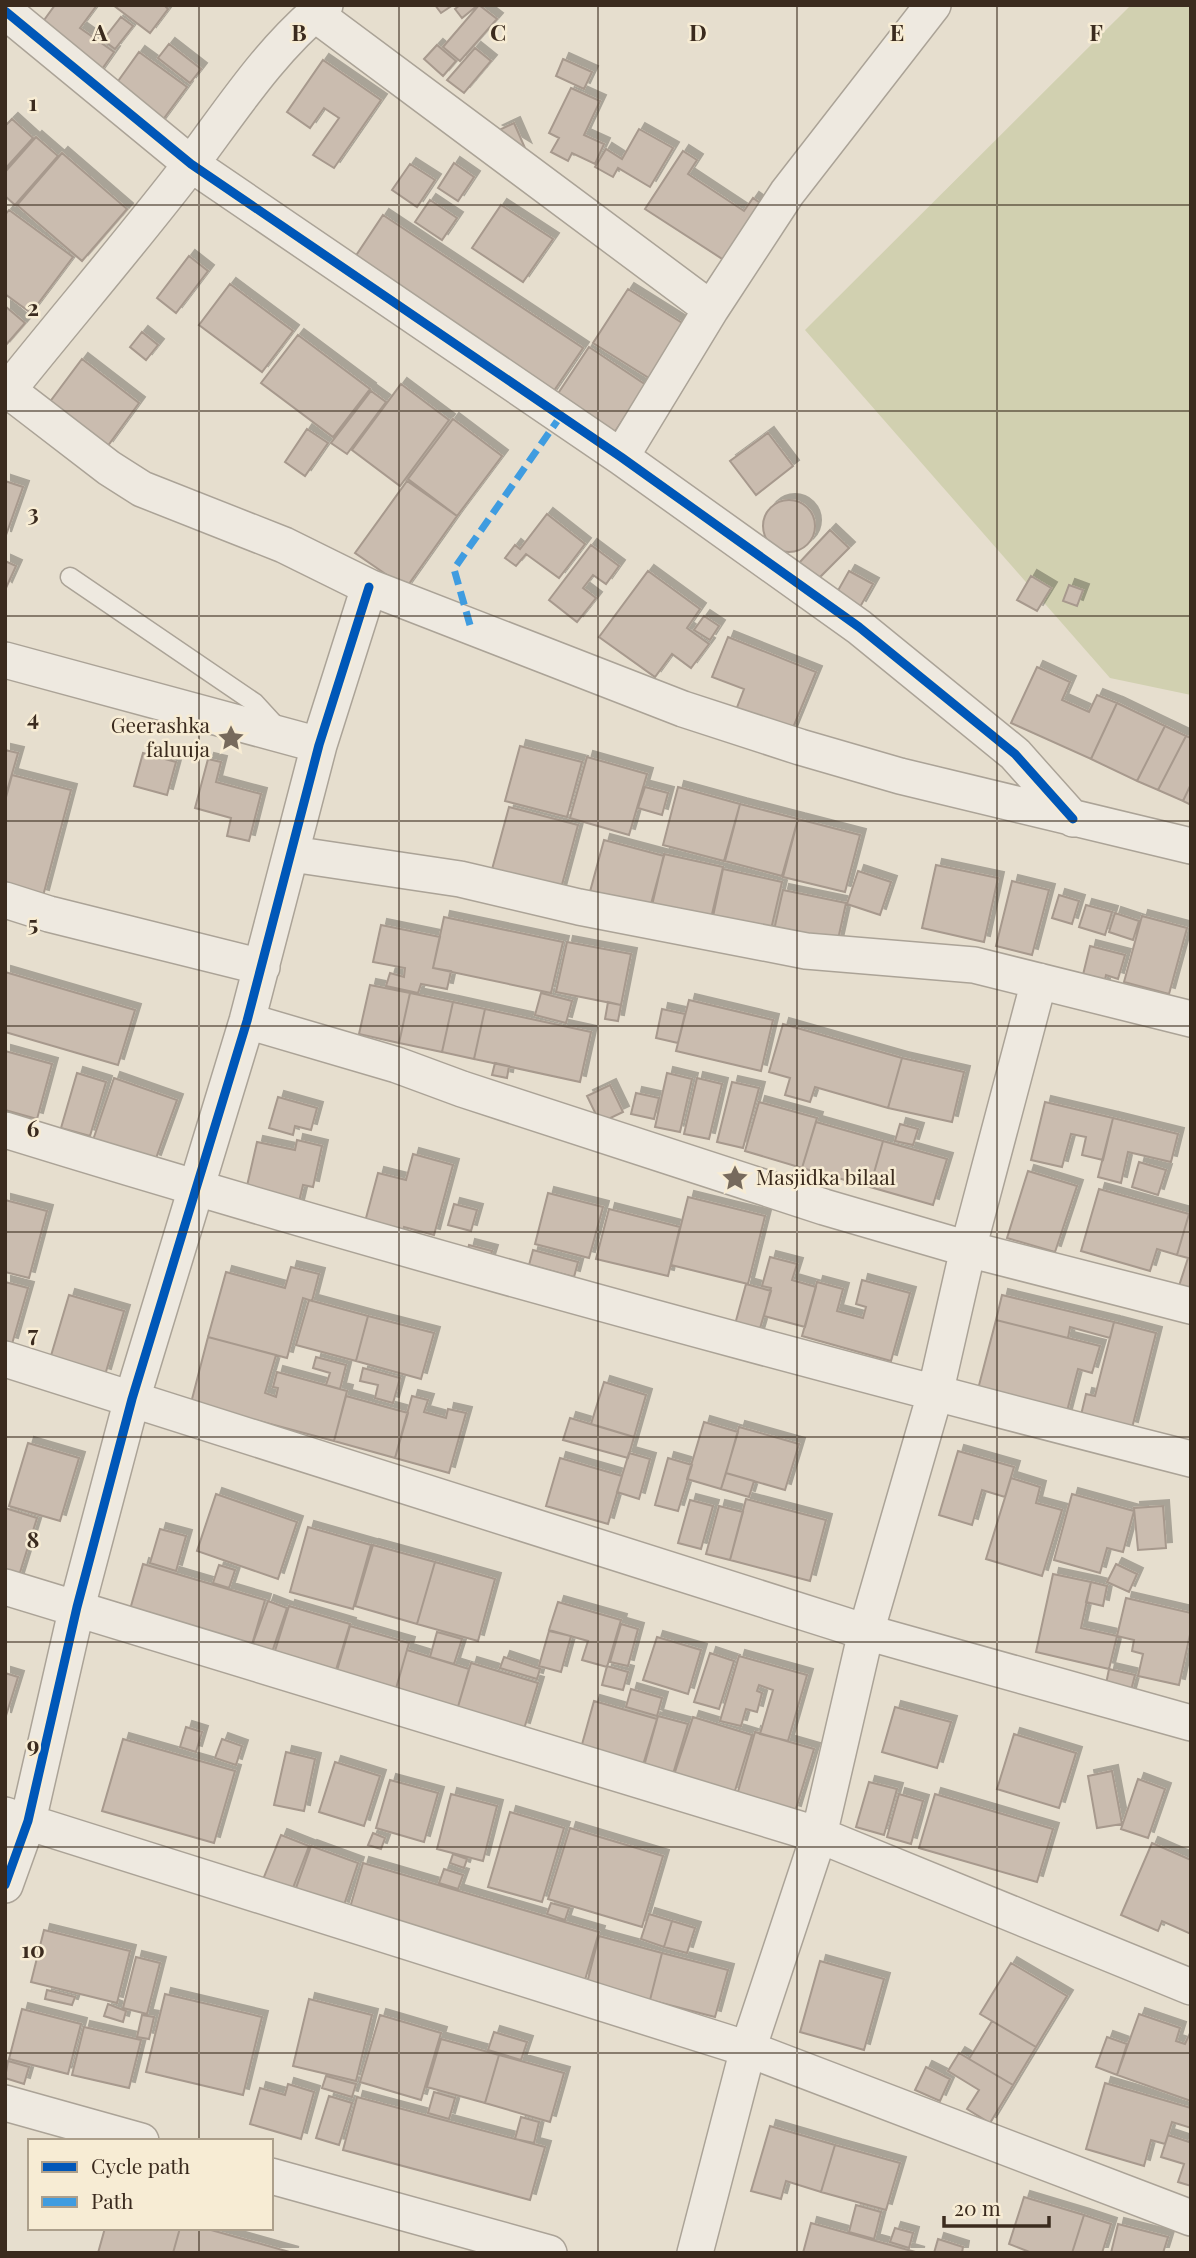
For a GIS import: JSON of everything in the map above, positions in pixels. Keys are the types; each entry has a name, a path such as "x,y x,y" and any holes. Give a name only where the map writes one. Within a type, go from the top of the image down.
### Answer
{"street":[{"path":"621,457 711,309 787,193 933,5"},
{"path":"711,309 320,9 249,83 191,164 7,389 109,468 142,489 284,545 369,587 683,709 900,776 1191,846"},
{"path":"5,10 191,164 621,457 859,627 1015,754 1073,819"},
{"path":"5,1885 17,1818 132,1399 247,1021 292,854 303,741 369,587"},
{"path":"5,660 303,741"},
{"path":"292,854 460,879 597,911 806,951 974,965 1191,1019"},
{"path":"5,900 49,914 262,967"},
{"path":"695,2253 748,2049 819,1835 866,1632 935,1394 968,1249 1039,981"},
{"path":"247,1021 397,1065 462,1090 811,1203 968,1249 1191,1306"},
{"path":"5,1130 197,1189 935,1394 1191,1459"},
{"path":"5,1359 866,1632 1191,1723"},
{"path":"5,1587 819,1835 1191,1987"},
{"path":"17,1818 748,2049 1191,2218"},
{"path":"5,2103 134,2139"},
{"path":"273,2177 549,2253"}],"lane":[{"path":"70,577 255,703 303,741"}],"green space":[{"path":"1131,5 1191,5 1191,695 1110,678 805,330"}],"building":[{"path":"55,5 97,5 80,28 114,52 95,79 34,34"},
{"path":"113,5 164,5 168,9 150,33"},
{"path":"435,5 453,5 441,13"},
{"path":"460,5 478,5 462,18 455,9"},
{"path":"479,5 497,19 460,61 443,47"},
{"path":"121,17 133,26 115,49 103,40"},
{"path":"169,44 201,69 190,83 158,58"},
{"path":"437,45 456,61 443,76 424,59"},
{"path":"475,48 491,61 464,93 447,80"},
{"path":"139,52 187,87 159,125 111,91"},
{"path":"563,59 592,72 584,89 556,76"},
{"path":"323,60 381,100 334,168 313,155 339,118 324,108 310,128 287,112"},
{"path":"571,88 600,101 584,135 604,144 595,164 572,153 568,161 551,152 559,138 549,133"},
{"path":"12,119 33,138 5,169 5,126"},
{"path":"514,123 525,148 497,131"},
{"path":"639,129 673,148 650,187 618,168 613,177 595,167 606,149 622,159"},
{"path":"36,137 58,156 15,205 5,196 5,172"},
{"path":"683,151 697,160 688,174 744,211 753,198 767,208 730,264 645,209"},
{"path":"62,153 127,209 82,261 17,205"},
{"path":"454,163 474,177 458,201 438,188"},
{"path":"410,164 435,180 417,207 392,190"},
{"path":"430,200 457,218 442,240 415,222"},
{"path":"501,205 553,239 523,282 472,248"},
{"path":"9,210 73,257 31,313 5,294 5,215"},
{"path":"383,215 583,348 549,398 349,266"},
{"path":"189,256 208,271 176,313 157,298"},
{"path":"230,284 293,331 262,372 199,325"},
{"path":"628,289 687,326 652,380 593,343"},
{"path":"5,306 25,323 5,346"},
{"path":"142,332 158,345 146,360 130,347"},
{"path":"298,335 370,389 333,437 261,383"},
{"path":"589,347 646,385 608,442 551,404"},
{"path":"82,359 139,403 107,447 49,403"},
{"path":"401,384 449,420 400,486 352,450"},
{"path":"371,391 386,402 347,454 331,443"},
{"path":"453,419 502,456 457,516 408,479"},
{"path":"307,429 328,443 305,476 285,462"},
{"path":"768,433 793,466 756,495 730,461"},
{"path":"5,481 23,487 5,538"},
{"path":"407,481 457,516 406,588 355,553"},
{"path":"789,500 799,502 807,508 813,516 813,536 807,544 799,550 789,552 779,550 771,544 765,536 763,526 765,516 771,508 779,502"},
{"path":"547,514 585,544 559,578 526,554 516,566 505,558 515,545 520,549"},
{"path":"830,530 849,548 816,581 798,564"},
{"path":"591,545 619,566 606,584 593,575 583,588 596,598 577,622 549,600"},
{"path":"5,561 16,566 6,588 5,587"},
{"path":"648,571 700,609 687,628 709,644 691,668 672,654 655,677 599,637"},
{"path":"849,571 873,584 860,607 836,594"},
{"path":"1031,576 1051,588 1037,611 1017,600"},
{"path":"1069,585 1083,590 1077,606 1063,601"},
{"path":"704,616 719,626 710,640 694,630"},
{"path":"728,637 816,672 788,740 733,718 744,689 712,677"},
{"path":"1037,667 1070,682 1062,700 1089,712 1097,695 1117,703 1091,759 1011,723"},
{"path":"1117,703 1165,726 1137,781 1091,759"},
{"path":"1165,726 1186,736 1158,790 1137,781"},
{"path":"1186,736 1191,738 1191,784 1183,801 1158,790"},
{"path":"520,746 582,762 567,817 505,801"},
{"path":"5,750 18,753 7,791 5,791"},
{"path":"143,753 176,762 167,795 134,786"},
{"path":"587,757 647,774 629,835 570,818"},
{"path":"208,759 221,762 216,782 261,794 249,841 227,836 231,818 195,808"},
{"path":"12,775 71,790 43,896 5,886 5,801"},
{"path":"1191,784 1191,805 1183,801"},
{"path":"645,787 668,793 662,815 638,808"},
{"path":"678,787 740,804 724,861 663,845"},
{"path":"740,804 798,819 782,876 725,861"},
{"path":"509,807 578,825 560,892 491,873"},
{"path":"798,819 860,835 845,892 783,877"},
{"path":"604,840 664,856 648,915 588,899"},
{"path":"664,854 723,867 709,927 650,914"},
{"path":"936,865 998,878 984,942 922,928"},
{"path":"723,869 782,882 769,938 711,926"},
{"path":"858,871 891,882 880,915 847,904"},
{"path":"1012,881 1049,890 1032,955 996,946"},
{"path":"783,890 846,903 835,953 772,939"},
{"path":"1059,895 1079,901 1072,924 1052,918"},
{"path":"1086,905 1112,912 1105,935 1079,927"},
{"path":"1115,913 1139,921 1133,940 1109,932"},
{"path":"1142,916 1187,928 1169,994 1124,982"},
{"path":"444,917 563,942 551,993 433,968"},
{"path":"381,925 440,937 433,968 451,971 447,989 421,984 418,993 386,986 390,973 404,977 405,968 373,962"},
{"path":"567,942 631,954 621,1005 556,992"},
{"path":"1090,946 1125,955 1118,979 1106,975 1102,993 1080,987"},
{"path":"5,972 135,1010 118,1065 5,1032"},
{"path":"370,985 410,993 399,1043 359,1034"},
{"path":"410,993 453,1002 442,1052 399,1043"},
{"path":"541,993 572,1001 566,1023 535,1015"},
{"path":"689,1000 773,1020 761,1071 676,1051"},
{"path":"453,1002 485,1009 474,1059 442,1052"},
{"path":"608,1002 621,1005 618,1021 605,1019"},
{"path":"485,1009 591,1032 580,1082 474,1059"},
{"path":"662,1009 685,1014 678,1043 656,1038"},
{"path":"783,1024 902,1058 888,1108 815,1087 810,1102 785,1095 790,1078 769,1072"},
{"path":"5,1051 52,1064 37,1119 5,1110"},
{"path":"902,1058 964,1072 952,1122 888,1108"},
{"path":"495,1063 509,1066 507,1078 492,1075"},
{"path":"77,1073 106,1082 90,1136 61,1128"},
{"path":"667,1073 692,1079 680,1132 655,1127"},
{"path":"114,1078 177,1100 155,1161 93,1140"},
{"path":"697,1078 722,1084 709,1139 684,1134"},
{"path":"732,1082 759,1088 743,1148 717,1142"},
{"path":"610,1085 623,1112 600,1123 587,1096"},
{"path":"636,1093 659,1098 654,1119 631,1114"},
{"path":"278,1097 317,1108 311,1130 295,1126 293,1135 269,1128"},
{"path":"759,1102 817,1118 802,1168 745,1151"},
{"path":"1045,1102 1113,1118 1103,1160 1082,1155 1086,1137 1071,1134 1062,1167 1031,1160"},
{"path":"1113,1118 1178,1134 1171,1162 1128,1152 1121,1183 1098,1177"},
{"path":"816,1122 883,1141 870,1187 802,1168"},
{"path":"900,1124 918,1129 913,1145 895,1141"},
{"path":"297,1140 322,1146 313,1187 303,1185 297,1210 244,1199 257,1142 295,1150"},
{"path":"883,1141 947,1159 933,1205 870,1187"},
{"path":"413,1154 453,1165 434,1235 404,1227 400,1243 362,1233 378,1173 406,1180"},
{"path":"1139,1162 1166,1170 1158,1195 1132,1187"},
{"path":"1028,1171 1077,1186 1055,1252 1007,1238"},
{"path":"1099,1189 1189,1214 1177,1255 1157,1249 1150,1271 1081,1251"},
{"path":"548,1193 603,1207 589,1258 535,1244"},
{"path":"688,1197 765,1216 748,1284 671,1265"},
{"path":"5,1200 47,1211 29,1278 5,1272"},
{"path":"454,1204 477,1210 471,1231 448,1225"},
{"path":"609,1209 680,1227 668,1276 596,1259"},
{"path":"1189,1214 1191,1289 1179,1286 1188,1258 1177,1255"},
{"path":"469,1245 492,1251 487,1267 465,1261"},
{"path":"533,1250 578,1262 574,1277 529,1265"},
{"path":"770,1257 797,1264 792,1280 816,1287 805,1327 764,1316 771,1288 762,1286"},
{"path":"291,1267 319,1274 312,1301 303,1298 287,1358 208,1337 226,1272 285,1288"},
{"path":"862,1280 910,1293 891,1361 802,1336 817,1282 843,1289 837,1311 863,1318 866,1307 856,1304"},
{"path":"5,1282 28,1288 12,1344 5,1342"},
{"path":"746,1284 771,1291 758,1335 734,1328"},
{"path":"69,1295 124,1311 105,1375 50,1359"},
{"path":"1002,1295 1114,1322 1110,1338 1070,1327 1068,1338 996,1320"},
{"path":"309,1300 368,1316 356,1361 296,1345"},
{"path":"368,1316 434,1333 421,1379 356,1361"},
{"path":"996,1320 1100,1346 1092,1373 1078,1369 1066,1415 977,1393"},
{"path":"1114,1322 1156,1333 1132,1428 1081,1415 1086,1394 1095,1396"},
{"path":"208,1337 276,1355 265,1393 276,1397 278,1388 273,1387 277,1372 347,1391 334,1441 191,1403"},
{"path":"316,1357 346,1365 340,1389 326,1385 330,1373 313,1368"},
{"path":"363,1368 400,1378 393,1403 375,1398 378,1385 360,1381"},
{"path":"604,1382 646,1395 634,1437 591,1424"},
{"path":"346,1396 408,1413 395,1458 334,1441"},
{"path":"412,1396 428,1400 424,1412 446,1418 448,1409 466,1413 449,1473 395,1458"},
{"path":"570,1418 634,1437 628,1458 563,1440"},
{"path":"704,1422 738,1432 721,1489 687,1479"},
{"path":"739,1427 799,1444 785,1490 726,1473"},
{"path":"28,1443 79,1458 60,1521 9,1506"},
{"path":"958,1451 1014,1467 1005,1497 982,1490 972,1525 939,1515"},
{"path":"629,1453 650,1459 639,1499 617,1492"},
{"path":"560,1458 622,1476 608,1524 546,1506"},
{"path":"668,1458 692,1465 678,1511 655,1505"},
{"path":"726,1473 754,1481 749,1497 721,1489"},
{"path":"1011,1478 1040,1487 1036,1503 1062,1510 1042,1576 986,1559"},
{"path":"216,1494 297,1522 278,1579 197,1551"},
{"path":"1072,1494 1134,1511 1123,1552 1107,1548 1100,1573 1054,1560"},
{"path":"746,1499 826,1520 810,1581 730,1560"},
{"path":"690,1500 713,1506 701,1549 678,1543"},
{"path":"719,1506 743,1512 730,1560 706,1554"},
{"path":"1163,1506 1166,1548 1138,1550 1134,1508"},
{"path":"5,1508 37,1518 17,1582 5,1578"},
{"path":"308,1527 371,1545 353,1609 290,1592"},
{"path":"160,1529 186,1536 176,1571 150,1563"},
{"path":"373,1545 435,1562 417,1624 355,1606"},
{"path":"435,1562 495,1579 478,1641 417,1624"},
{"path":"143,1564 265,1600 251,1648 129,1613"},
{"path":"1116,1564 1137,1574 1129,1592 1107,1582"},
{"path":"219,1565 235,1570 229,1588 213,1583"},
{"path":"1053,1574 1091,1582 1081,1628 1117,1636 1109,1669 1036,1652"},
{"path":"1091,1582 1107,1586 1103,1606 1086,1602"},
{"path":"1126,1598 1191,1613 1191,1630 1179,1685 1138,1676 1143,1654 1132,1651 1134,1640 1117,1636"},
{"path":"268,1601 287,1608 271,1655 251,1648"},
{"path":"558,1602 621,1620 607,1667 582,1660 588,1641 549,1630"},
{"path":"289,1606 350,1624 335,1673 274,1654"},
{"path":"621,1624 638,1629 628,1666 610,1662"},
{"path":"350,1626 409,1643 395,1692 336,1674"},
{"path":"549,1631 571,1636 561,1672 539,1666"},
{"path":"437,1632 462,1639 454,1664 430,1657"},
{"path":"657,1637 701,1650 688,1694 643,1680"},
{"path":"407,1650 469,1669 457,1710 395,1692"},
{"path":"710,1653 734,1661 719,1709 694,1702"},
{"path":"739,1656 807,1675 788,1741 760,1734 773,1690 759,1685 757,1691 762,1693 757,1712 746,1709 741,1726 720,1721"},
{"path":"504,1657 540,1669 537,1679 500,1668"},
{"path":"471,1663 538,1683 524,1729 457,1710"},
{"path":"607,1666 628,1672 623,1690 602,1685"},
{"path":"1109,1669 1135,1675 1130,1694 1105,1689"},
{"path":"5,1673 18,1677 5,1719"},
{"path":"631,1689 662,1698 657,1716 626,1707"},
{"path":"594,1701 657,1719 643,1765 581,1748"},
{"path":"895,1707 951,1722 937,1768 882,1752"},
{"path":"658,1716 688,1724 673,1774 644,1766"},
{"path":"693,1717 752,1735 734,1794 674,1775"},
{"path":"186,1727 202,1732 196,1752 180,1747"},
{"path":"755,1732 814,1749 795,1812 737,1795"},
{"path":"1014,1734 1076,1753 1059,1808 997,1789"},
{"path":"123,1739 235,1771 214,1843 102,1811"},
{"path":"222,1739 242,1746 236,1765 215,1758"},
{"path":"286,1752 315,1759 304,1811 274,1805"},
{"path":"335,1762 380,1776 364,1826 319,1812"},
{"path":"1112,1771 1122,1824 1097,1828 1088,1776"},
{"path":"1138,1779 1165,1789 1148,1838 1121,1829"},
{"path":"390,1780 438,1793 424,1842 376,1828"},
{"path":"869,1782 897,1789 884,1835 856,1827"},
{"path":"451,1794 497,1806 483,1861 437,1849"},
{"path":"899,1794 923,1801 911,1844 887,1837"},
{"path":"935,1794 1053,1829 1037,1882 919,1848"},
{"path":"510,1812 564,1828 542,1902 488,1887"},
{"path":"570,1828 663,1856 642,1927 548,1899"},
{"path":"373,1833 385,1838 381,1849 368,1845"},
{"path":"281,1835 309,1846 291,1893 262,1882"},
{"path":"1152,1843 1191,1860 1191,1934 1162,1921 1158,1931 1121,1915"},
{"path":"311,1846 358,1863 343,1908 295,1891"},
{"path":"453,1854 467,1859 464,1868 450,1863"},
{"path":"363,1863 599,1932 585,1980 349,1911"},
{"path":"444,1869 463,1875 458,1889 439,1883"},
{"path":"551,1903 569,1908 565,1920 547,1914"},
{"path":"649,1914 672,1921 664,1947 641,1939"},
{"path":"672,1921 695,1928 687,1953 664,1947"},
{"path":"44,1930 130,1951 117,2003 31,1982"},
{"path":"599,1936 662,1953 650,2000 587,1983"},
{"path":"662,1953 728,1970 715,2017 650,2000"},
{"path":"136,1957 160,1963 147,2014 123,2008"},
{"path":"820,1961 884,1979 864,2050 800,2032"},
{"path":"1011,1963 1067,1996 1036,2047 980,2014"},
{"path":"47,1990 75,1997 72,2005 45,1999"},
{"path":"165,1994 262,2017 243,2095 146,2072"},
{"path":"309,1999 372,2015 356,2081 293,2066"},
{"path":"108,2004 126,2011 123,2022 104,2016"},
{"path":"22,2009 81,2024 68,2074 9,2059"},
{"path":"1139,2014 1180,2028 1176,2041 1185,2044 1191,2031 1191,2101 1117,2075"},
{"path":"142,2015 154,2017 149,2039 137,2037"},
{"path":"380,2015 441,2033 421,2100 360,2082"},
{"path":"992,2021 1036,2047 1013,2085 969,2059"},
{"path":"84,2027 141,2040 129,2088 72,2075"},
{"path":"494,2032 527,2042 521,2060 488,2050"},
{"path":"1107,2037 1127,2044 1117,2075 1096,2067"},
{"path":"441,2039 499,2055 485,2103 427,2087"},
{"path":"959,2053 1013,2085 990,2123 967,2109 979,2090 948,2071"},
{"path":"499,2055 564,2073 550,2122 485,2103"},
{"path":"8,2061 29,2067 24,2084 5,2078"},
{"path":"926,2067 950,2079 940,2101 915,2090"},
{"path":"326,2076 356,2084 352,2097 322,2088"},
{"path":"1105,2083 1191,2108 1191,2128 1172,2122 1165,2144 1151,2140 1144,2166 1086,2149"},
{"path":"288,2084 314,2092 301,2139 250,2124 260,2088 285,2095"},
{"path":"434,2092 455,2098 449,2119 428,2113"},
{"path":"329,2096 352,2103 339,2145 316,2138"},
{"path":"357,2097 545,2147 530,2200 343,2150"},
{"path":"521,2117 539,2122 534,2143 515,2139"},
{"path":"770,2126 835,2145 821,2192 786,2181 781,2199 751,2191"},
{"path":"1168,2135 1189,2142 1191,2137 1191,2186 1178,2182 1184,2164 1161,2157"},
{"path":"835,2145 900,2163 886,2210 821,2192"},
{"path":"1024,2197 1084,2215 1072,2253 1032,2253 1009,2244"},
{"path":"856,2205 881,2212 874,2239 849,2232"},
{"path":"1084,2215 1111,2224 1102,2253 1072,2253"},
{"path":"811,2223 919,2253 803,2253"},
{"path":"1118,2224 1168,2237 1163,2253 1111,2253"},
{"path":"895,2228 913,2233 909,2248 890,2242"},
{"path":"104,2230 179,2230 173,2253 98,2253"},
{"path":"179,2230 211,2230 293,2253 173,2253"},
{"path":"938,2239 963,2247 962,2253 934,2253"}],"marked path":[{"path":"470,625 454,569 560,417"}],"cycle path":[{"path":"5,11 191,164 621,457 859,627 1015,754 1073,819"},
{"path":"5,1885 28,1821 77,1607 132,1399 247,1021 319,745 369,587"}],"place":[{"name":"Geerashka faluuja","path":"231,738"},
{"name":"Masjidka bilaal","path":"735,1178"}]}
